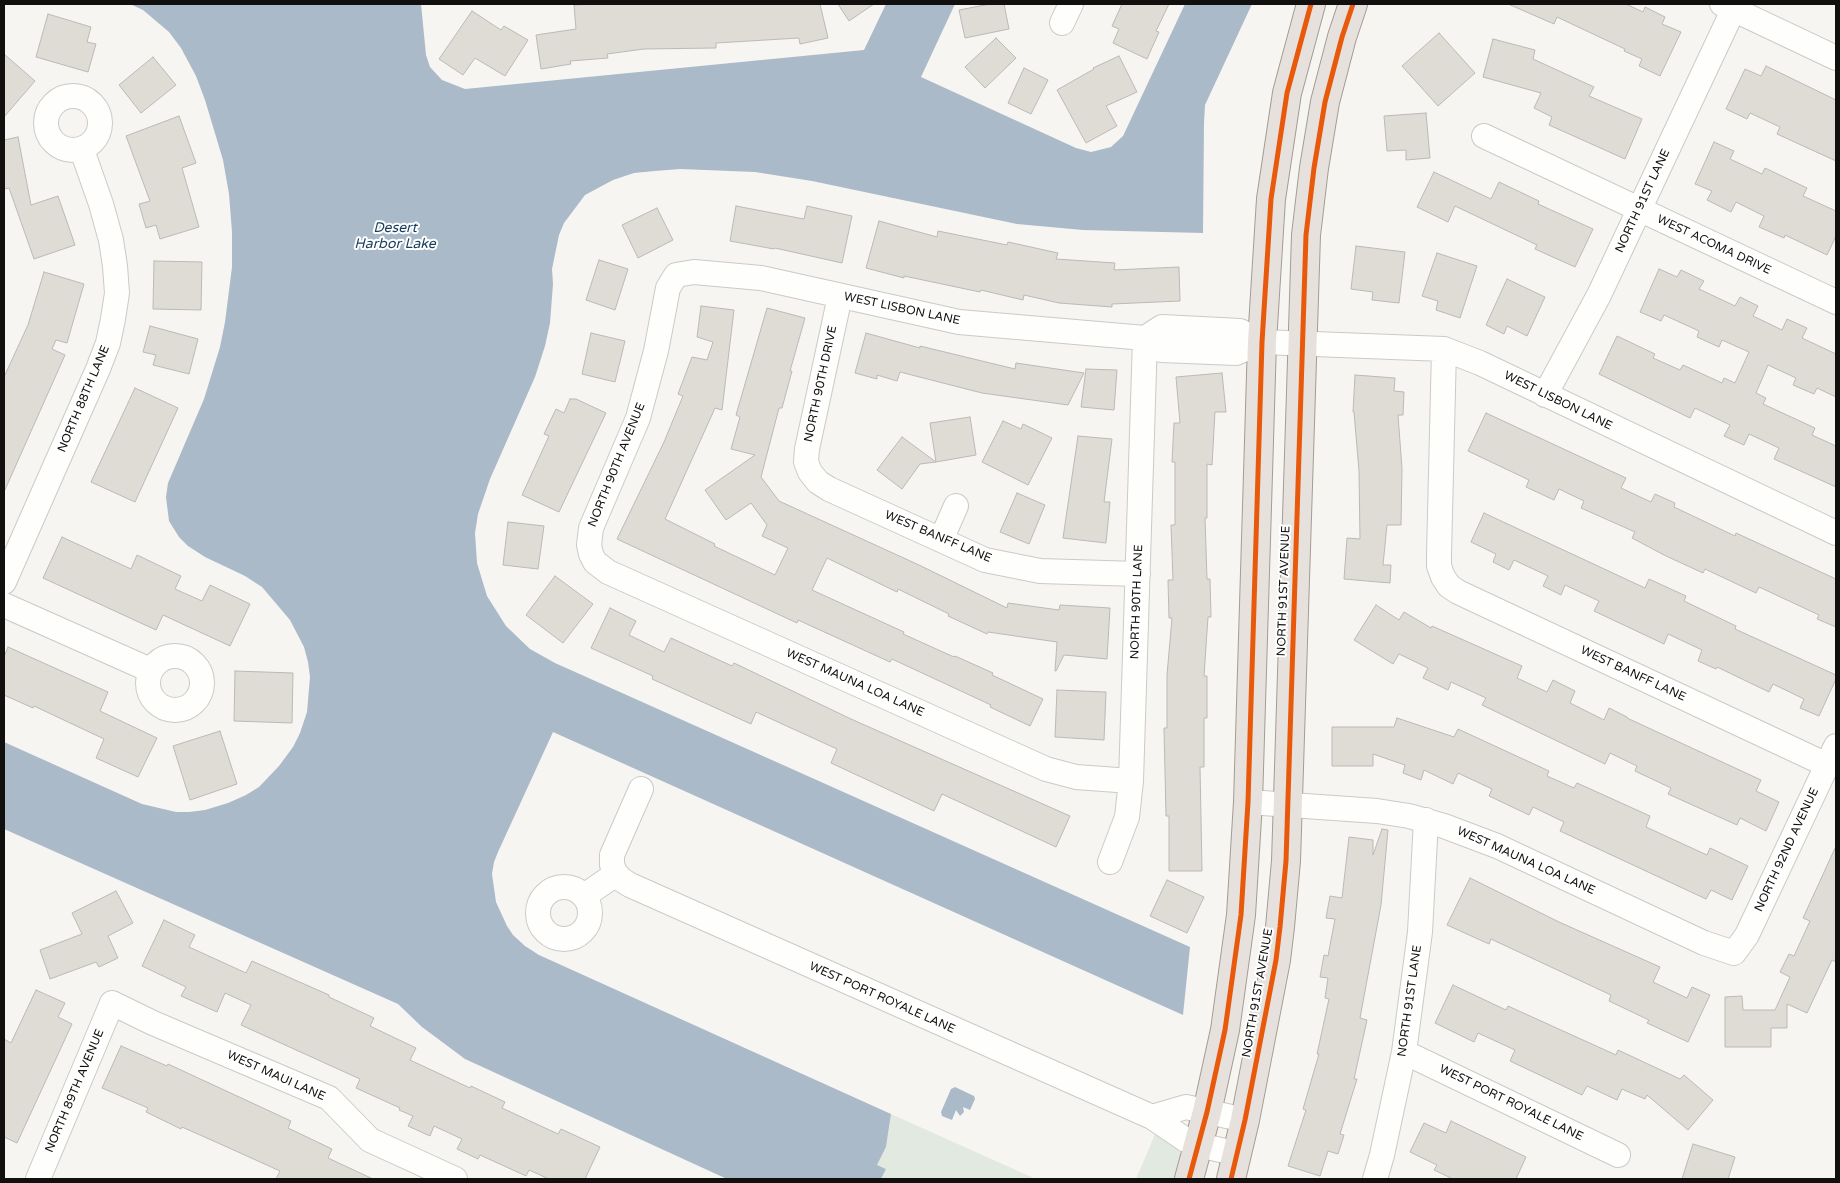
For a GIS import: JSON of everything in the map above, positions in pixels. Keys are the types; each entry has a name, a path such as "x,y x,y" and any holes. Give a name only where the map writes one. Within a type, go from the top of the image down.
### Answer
{"main road":[{"path":"1189,1179 1207,1112 1225,1030 1241,915 1248,802 1262,342 1271,199 1281,125 1295,60 1311,4"},
{"name":"NORTH 91ST AVENUE","path":"1234,1167 1276,960 1285,870 1306,235 1314,168 1325,102 1353,4"}],"street":[{"path":"1730,6 1836,58"},
{"name":"NORTH 91ST LANE","path":"1545,395 1598,294 1639,209 1730,6"},
{"name":"WEST ACOMA DRIVE","path":"1484,136 1836,302"},
{"name":"NORTH 88TH LANE","path":"4,582 98,369 108,343 113,319 117,292 111,240 101,204 82,150"},
{"name":"WEST LISBON LANE","path":"668,288 676,275 694,272 761,278 959,322 1144,338 1161,350 1236,353 1262,342 1444,350 1480,363 1836,532"},
{"name":"NORTH 90TH AVENUE","path":"591,554 589,545 591,528 638,418 656,351 668,288"},
{"name":"NORTH 90TH DRIVE","path":"810,472 806,462 807,449 840,296"},
{"name":"NORTH 90TH LANE","path":"1110,862 1127,816 1131,781 1144,338"},
{"name":"WEST BANFF LANE","path":"1444,350 1439,566 1449,586 1458,592 1832,755"},
{"name":"WEST BANFF LANE","path":"810,472 818,482 829,489 985,560 1040,571 1138,574"},
{"path":"942,540 956,506"},
{"name":"WEST MAUNA LOA LANE","path":"591,554 595,562 608,572 1046,769 1076,777 1131,781"},
{"path":"4,605 150,670"},
{"name":"NORTH 92ND AVENUE","path":"1734,953 1748,935 1832,755"},
{"path":"584,896 616,874 612,865 612,856 641,789"},
{"name":"WEST MAUNA LOA LANE","path":"1248,802 1377,811 1426,820 1488,842 1704,943 1734,953"},
{"name":"NORTH 91ST LANE","path":"1375,1179 1382,1156 1404,1052 1420,932 1426,820"},
{"name":"WEST PORT ROYALE LANE","path":"616,874 630,885 1152,1118 1175,1134 1199,1145 1234,1167"},
{"name":"NORTH 89TH AVENUE","path":"38,1179 112,1003"},
{"name":"WEST MAUI LANE","path":"112,1003 153,1023 329,1098 370,1140 455,1179"},
{"name":"WEST PORT ROYALE LANE","path":"1404,1052 1618,1155"},
{"path":"1152,1118 1186,1107 1245,1120"}],"shaded area":[{"path":"891,1114 1036,1179 881,1179 886,1169 877,1165 886,1147"},
{"path":"1156,1132 1177,1147 1180,1154 1181,1164 1176,1179 1136,1179"}],"water":[{"name":"Desert Harbor Lake","path":"130,4 421,4 426,55 430,67 442,80 465,89 864,50 886,4 955,4 921,77 1076,148 1091,152 1111,147 1123,136 1185,4 1252,4 1205,105 1203,233 1083,230 1017,224 812,181 755,172 680,169 634,173 613,180 585,195 564,223 559,235 552,269 553,284 550,323 545,346 535,377 490,479 478,514 475,533 477,563 487,596 506,626 530,649 555,663 1190,947 1183,1015 553,732 494,862 492,874 496,902 513,935 539,955 891,1114 886,1147 877,1165 886,1169 881,1179 727,1179 465,1059 422,1027 398,1004 4,829 4,742 142,804 176,812 189,812 205,810 228,803 259,787 279,766 293,747 307,712 310,677 308,662 304,647 290,620 262,587 188,546 179,537 169,521 166,497 168,483 204,399 220,347 232,267 232,232 229,194 223,160 196,76 181,48 169,32 143,10"},
{"path":"955,1087 974,1096 975,1099 970,1110 963,1107 964,1112 960,1116 956,1110 952,1120 942,1116 941,1112 951,1089"}],"building":[{"path":"820,4 828,38 800,44 799,38 716,43 716,48 644,49 607,54 608,58 570,61 571,64 541,69 536,35 576,29 574,5"},
{"path":"838,4 874,4 849,21"},
{"path":"990,4 1004,4 1009,29 965,38 959,10"},
{"path":"1122,4 1169,4 1156,31 1159,32 1147,59 1113,43 1119,29 1112,26"},
{"path":"1508,4 1626,4 1643,12 1645,7 1665,17 1662,24 1681,32 1660,76 1639,66 1642,59 1624,51 1625,49 1557,17 1554,24"},
{"path":"472,11 501,30 504,26 528,40 505,76 475,58 463,75 439,59"},
{"path":"48,14 91,27 87,42 96,44 88,72 36,57"},
{"path":"1439,33 1475,73 1438,106 1402,66"},
{"path":"996,38 1016,58 985,88 965,67"},
{"path":"1493,39 1535,50 1533,59 1594,87 1589,96 1642,119 1625,159 1549,125 1552,117 1534,108 1541,93 1483,77"},
{"path":"4,54 35,81 4,117"},
{"path":"1119,56 1137,92 1106,106 1117,126 1086,143 1057,90 1093,68"},
{"path":"153,57 176,85 141,113 119,85"},
{"path":"1766,66 1836,100 1836,161 1777,134 1780,127 1750,113 1747,119 1726,109 1745,69 1761,76"},
{"path":"1024,68 1048,80 1031,114 1008,103"},
{"path":"1426,113 1430,158 1406,160 1406,150 1387,151 1384,116"},
{"path":"179,116 196,163 182,168 199,227 160,239 156,225 146,228 139,204 150,201 126,136"},
{"path":"18,137 31,205 58,196 75,245 34,259 9,188 4,189 4,140"},
{"path":"1714,142 1734,151 1730,159 1762,174 1765,168 1807,188 1803,196 1836,211 1836,236 1827,255 1785,235 1784,238 1759,227 1764,216 1736,202 1731,212 1707,200 1712,191 1695,184"},
{"path":"1434,172 1491,199 1499,182 1539,201 1538,204 1593,229 1575,267 1535,249 1537,245 1455,206 1448,222 1417,207"},
{"path":"736,206 804,219 807,206 852,216 842,263 775,248 730,241"},
{"path":"657,208 673,240 638,258 622,225"},
{"path":"879,221 937,237 938,231 1007,245 1008,242 1058,253 1056,259 1115,263 1114,270 1179,267 1180,301 1112,304 1112,307 1059,303 1024,295 1023,300 981,290 980,292 904,276 904,278 866,268"},
{"path":"1356,246 1405,252 1399,303 1372,300 1373,292 1351,289"},
{"path":"1437,253 1477,266 1460,318 1436,310 1438,301 1422,296"},
{"path":"599,260 628,269 615,310 586,300"},
{"path":"154,261 202,262 201,310 153,309"},
{"path":"1659,269 1677,277 1681,270 1704,281 1699,289 1735,306 1740,297 1758,306 1753,316 1782,330 1787,319 1807,328 1802,338 1836,354 1836,397 1817,388 1814,394 1793,385 1796,378 1768,365 1756,393 1766,398 1763,404 1815,428 1812,435 1836,446 1836,487 1774,459 1779,448 1749,434 1744,445 1724,436 1730,425 1695,408 1690,418 1599,374 1617,336 1655,354 1653,358 1680,370 1683,365 1722,383 1724,378 1735,383 1749,352 1722,340 1719,347 1697,337 1699,331 1664,315 1661,321 1640,312"},
{"path":"44,272 84,284 67,343 56,340 52,349 65,355 4,492 4,377 28,325"},
{"path":"1507,279 1545,297 1527,336 1507,326 1504,334 1486,325"},
{"path":"701,306 734,310 722,410 715,408 665,519 715,544 714,546 775,575 788,548 762,536 767,525 751,503 726,520 705,490 755,455 731,449 740,417 736,415 767,308 805,318 782,408 779,408 761,477 779,501 919,565 1007,608 1008,603 1059,610 1060,605 1110,608 1107,659 1064,655 1055,671 1057,642 988,632 987,634 948,616 949,614 898,589 897,592 827,558 812,590 904,632 903,634 993,673 992,675 1043,699 1030,726 990,707 991,705 892,659 890,662 798,620 797,623 617,539 664,442 683,396 678,394 692,357 707,360 713,342 697,337"},
{"path":"150,326 198,339 189,374 153,365 156,355 143,352"},
{"path":"591,333 625,341 615,382 582,374"},
{"path":"866,333 920,348 920,346 1015,369 1016,363 1084,373 1068,405 982,393 900,372 897,381 877,375 877,379 855,373"},
{"path":"1086,369 1117,370 1114,410 1081,407"},
{"path":"1222,373 1226,412 1215,412 1212,465 1207,464 1207,518 1205,518 1207,579 1210,579 1211,617 1208,617 1204,676 1207,676 1207,718 1204,718 1204,767 1200,767 1202,871 1169,871 1169,816 1166,816 1164,728 1167,728 1167,675 1172,618 1169,618 1168,580 1173,580 1171,525 1175,525 1175,462 1172,462 1174,423 1180,423 1176,377"},
{"path":"1355,375 1395,378 1394,391 1404,392 1403,415 1398,415 1402,469 1401,525 1387,525 1383,565 1391,565 1390,583 1344,579 1347,538 1360,539 1359,471 1353,412"},
{"path":"135,388 178,408 135,502 91,482"},
{"path":"570,399 576,399 606,413 559,512 522,495 549,436 544,434 556,409 564,413"},
{"path":"1486,413 1626,478 1621,488 1651,502 1655,494 1675,503 1674,507 1735,536 1736,533 1836,579 1836,627 1817,619 1819,615 1759,587 1756,593 1705,569 1703,573 1666,556 1632,538 1635,532 1581,508 1584,501 1559,489 1554,500 1526,487 1529,480 1468,451"},
{"path":"970,417 976,455 936,462 930,423"},
{"path":"1003,421 1021,429 1023,424 1052,438 1028,485 982,462"},
{"path":"1078,436 1112,439 1104,502 1110,502 1106,543 1063,538"},
{"path":"902,437 936,462 920,464 902,489 877,470"},
{"path":"1017,493 1045,505 1029,544 1000,532"},
{"path":"1484,513 1645,588 1649,579 1686,596 1684,601 1736,626 1735,629 1836,675 1836,679 1819,716 1800,708 1804,699 1773,684 1769,692 1717,667 1716,669 1698,661 1702,650 1668,634 1664,644 1594,611 1599,601 1565,585 1561,595 1543,586 1548,576 1514,560 1509,570 1493,562 1496,554 1471,542"},
{"path":"508,522 544,526 538,569 503,565"},
{"path":"62,537 131,569 137,555 181,576 175,589 202,601 210,585 250,604 230,646 163,615 156,630 43,578"},
{"path":"555,576 593,604 563,643 526,615"},
{"path":"1376,605 1399,620 1404,612 1431,628 1432,626 1522,666 1517,678 1547,692 1553,680 1575,691 1570,703 1604,720 1609,708 1761,780 1756,791 1779,802 1766,831 1740,818 1737,825 1668,794 1671,788 1635,771 1637,766 1610,753 1605,764 1482,705 1486,698 1451,682 1448,690 1423,678 1428,668 1399,654 1393,664 1354,640"},
{"path":"610,608 636,621 629,635 664,652 671,638 732,666 734,663 851,719 1070,816 1056,847 942,794 934,811 831,763 837,749 756,712 751,724 652,679 653,676 591,648"},
{"path":"8,647 108,692 100,711 157,738 138,777 96,758 104,739 34,706 33,708 4,695 4,657"},
{"path":"235,671 293,673 292,723 234,721"},
{"path":"1057,690 1106,692 1104,740 1055,737"},
{"path":"1397,718 1454,737 1458,729 1549,771 1547,776 1574,788 1577,783 1650,816 1646,827 1707,855 1710,848 1748,866 1732,900 1711,890 1706,899 1560,831 1564,822 1533,807 1529,815 1489,796 1492,789 1458,773 1453,784 1424,770 1421,780 1403,773 1405,765 1373,754 1373,766 1332,766 1332,727 1394,727"},
{"path":"220,731 237,784 190,800 173,746"},
{"path":"1382,829 1388,830 1381,905 1360,1018 1367,1020 1354,1079 1357,1079 1340,1134 1344,1135 1338,1154 1328,1151 1320,1176 1288,1166 1306,1110 1303,1109 1319,1054 1317,1054 1329,999 1325,998 1328,978 1320,977 1324,955 1328,956 1335,919 1326,918 1330,896 1342,898 1349,837 1373,840 1373,855"},
{"path":"1836,846 1836,962 1832,960 1807,1013 1787,1004 1787,1028 1771,1028 1771,1047 1725,1047 1725,997 1742,996 1743,1010 1775,1010 1790,977 1780,972 1789,954 1794,956 1810,921 1803,918"},
{"path":"1470,878 1559,922 1660,967 1653,982 1687,998 1692,987 1710,995 1688,1042 1647,1023 1649,1020 1609,1001 1611,995 1491,939 1489,944 1447,925"},
{"path":"1167,880 1204,897 1187,933 1150,916"},
{"path":"116,891 133,923 108,936 118,958 99,967 96,962 50,979 40,950 82,934 72,913"},
{"path":"164,920 195,935 189,947 246,973 252,961 329,995 329,997 374,1018 370,1026 416,1048 410,1060 505,1102 502,1108 558,1134 561,1129 600,1147 585,1179 549,1179 529,1170 526,1176 480,1155 478,1159 457,1149 462,1139 434,1126 430,1136 408,1126 413,1116 356,1088 360,1079 241,1025 251,1005 225,993 217,1012 181,996 186,987 142,966"},
{"path":"1453,985 1506,1010 1508,1006 1616,1055 1618,1050 1680,1079 1684,1075 1713,1100 1688,1130 1647,1095 1645,1099 1622,1089 1617,1100 1587,1086 1582,1095 1510,1061 1515,1050 1478,1033 1474,1042 1435,1023"},
{"path":"36,990 65,1003 58,1017 72,1024 17,1143 4,1137 4,1039 11,1043"},
{"path":"121,1046 167,1066 168,1064 291,1121 288,1128 332,1149 328,1158 373,1179 276,1179 280,1171 146,1112 148,1108 102,1088"},
{"path":"1451,1121 1526,1157 1516,1179 1453,1179 1434,1170 1437,1165 1410,1152 1424,1123 1446,1133"},
{"path":"1693,1144 1735,1157 1728,1179 1682,1179"}],"cycle path":[{"path":"1189,1179 1207,1112 1225,1030 1241,915 1248,802 1262,342 1271,199 1287,93 1311,4"},
{"path":"1231,1179 1245,1120 1276,960 1286,861 1306,235 1314,168 1325,102 1342,37 1353,4"}]}
